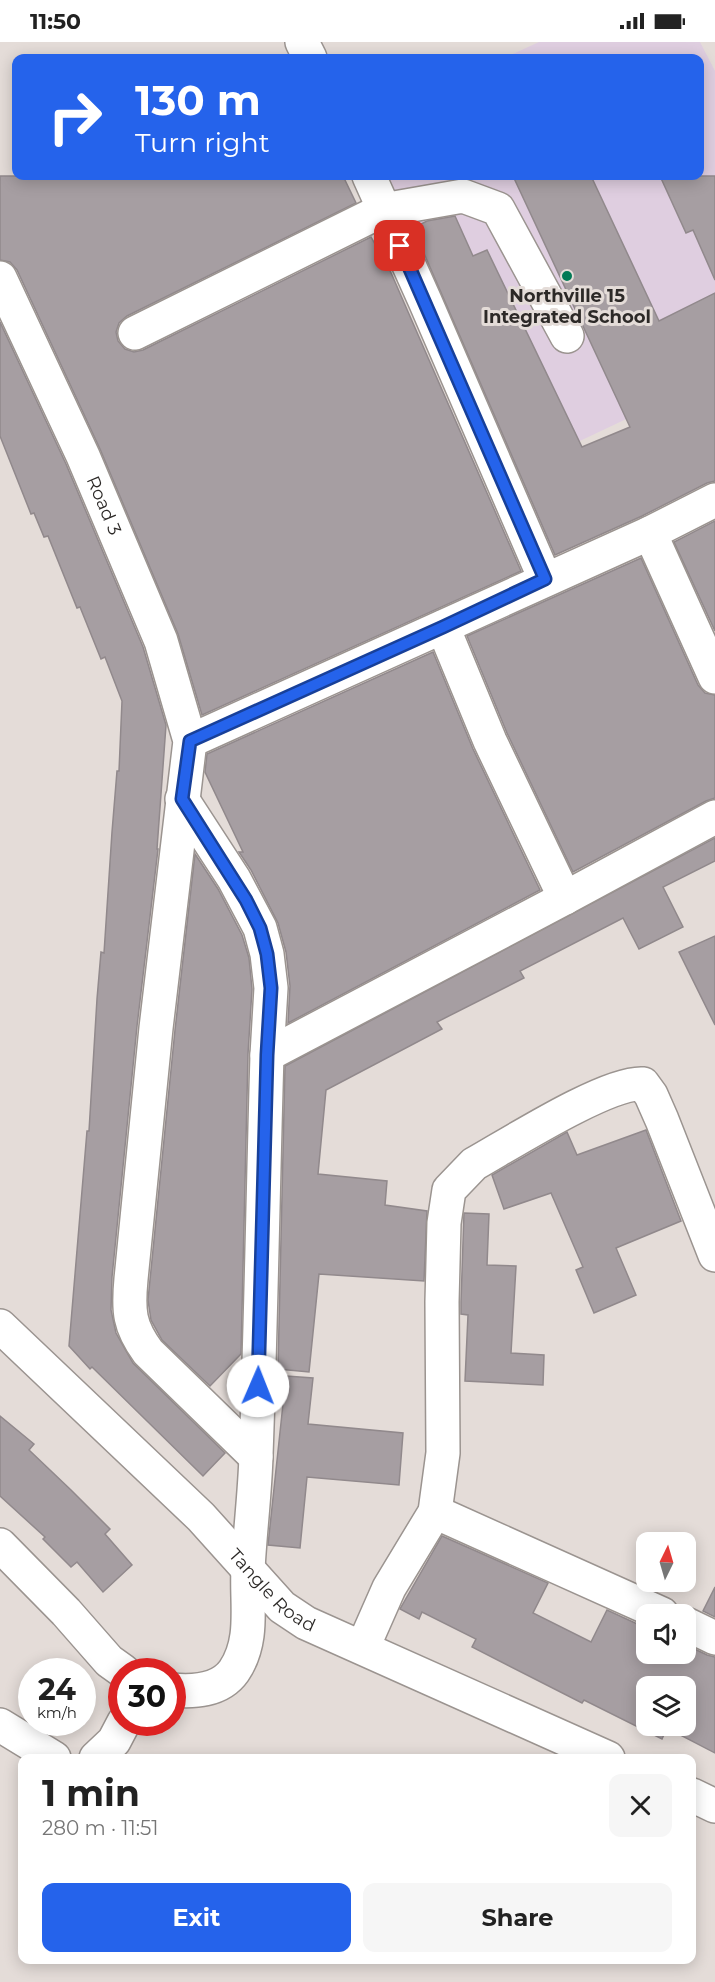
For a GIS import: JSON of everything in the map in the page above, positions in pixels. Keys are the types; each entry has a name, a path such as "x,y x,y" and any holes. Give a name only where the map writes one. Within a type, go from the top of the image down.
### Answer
{"street":[{"path":"371,180 545,579"},
{"path":"135,333 383,210 463,196 498,208 567,336"},
{"name":"Road 3","path":"0,278 83,456 157,630 190,741"},
{"path":"256,1457 148,1352 130,1320 128,1305 157,1016 190,741 650,533 715,500"},
{"path":"650,533 715,677"},
{"path":"443,627 490,741 565,898"},
{"path":"182,799 234,879 260,928 267,954 271,988 267,1055 256,1457 248,1571 249,1626 245,1648 234,1672 215,1687 186,1692"},
{"path":"267,1055 715,817"},
{"path":"363,1647 389,1588 435,1512 443,1453 443,1257 444,1223 449,1190 474,1164 585,1102 629,1084 643,1084 651,1095 706,1204 715,1255"},
{"name":"Tangle Road","path":"0,1326 201,1517 282,1607 306,1623 599,1754"},
{"path":"435,1512 640,1604"},
{"path":"0,1545 66,1612 108,1660"},
{"path":"696,1629 715,1638"},
{"path":"0,1725 47,1754"},
{"path":"100,1754 117,1736"},
{"path":"696,1797 715,1806"}],"shaded area":[{"name":"Northville 15 Integrated School","path":"539,42 700,42 715,71 715,377 506,476 377,180 704,180 704,54 513,54"}],"building":[{"path":"0,176 12,176 12,180 345,180 356,203 127,316 119,323 116,332 118,341 125,349 134,352 143,350 371,237 375,244 378,243 521,571 202,715 178,634 100,449 17,270 10,262 0,260"},
{"path":"704,176 715,176 715,280 693,230 686,233 662,180 704,180"},
{"path":"515,180 593,180 659,321 715,293 715,481 555,555 413,228 427,221 455,216 473,256 487,250 582,447 630,427"},
{"path":"0,322 66,464 143,647 166,725 158,849 137,1026 112,1277 111,1310 116,1333 133,1363 225,1453 203,1476 92,1367 90,1369 69,1346 87,1131 89,1131 101,952 104,953 117,771 119,771 122,701 105,657 101,659 80,607 77,608 48,536 44,537 34,513 31,514 0,436"},
{"path":"715,521 715,631 674,542"},
{"path":"641,558 698,685 705,693 715,695 715,798 573,872 507,733 467,636"},
{"path":"433,652 473,749 540,890 288,1023 290,986 286,952 278,923 251,870 239,852 243,852 205,772 207,754"},
{"path":"715,838 715,861 663,887 683,927 639,949 623,918 520,971 524,978 437,1022 442,1029 326,1090 318,1174 387,1181 385,1205 427,1211 424,1281 319,1274 309,1372 278,1369 285,1066"},
{"path":"195,854 218,889 242,935 249,958 252,989 248,1054 241,1354 210,1386 162,1340 151,1320 148,1300"},
{"path":"715,936 715,1025 679,952"},
{"path":"646,1130 681,1221 616,1248 636,1295 594,1313 576,1270 583,1267 551,1193 504,1209 492,1175 567,1132 577,1155"},
{"path":"464,1213 489,1214 487,1265 516,1266 511,1353 544,1355 543,1385 465,1381 468,1315 461,1314"},
{"path":"286,1376 313,1378 308,1424 403,1433 399,1485 307,1477 300,1548 268,1545"},
{"path":"0,1416 34,1444 29,1450 110,1529 105,1534 132,1565 103,1592 77,1562 71,1567 43,1539 45,1537 0,1496"},
{"path":"442,1536 548,1583 533,1613 591,1642 607,1610 636,1623 636,1664 696,1664 696,1650 715,1657 715,1753 682,1736 696,1736 696,1676 636,1676 636,1726 584,1700 582,1703 472,1647 476,1639 422,1612 419,1619 400,1609"},
{"path":"715,1587 715,1617 703,1611"}],"place":[{"name":"Northville 15 Integrated School","path":"567,276"}],"route":[{"path":"258,1386 267,1055 271,988 267,954 260,928 234,879 182,799 190,741 532,587 545,579 400,246"}]}
